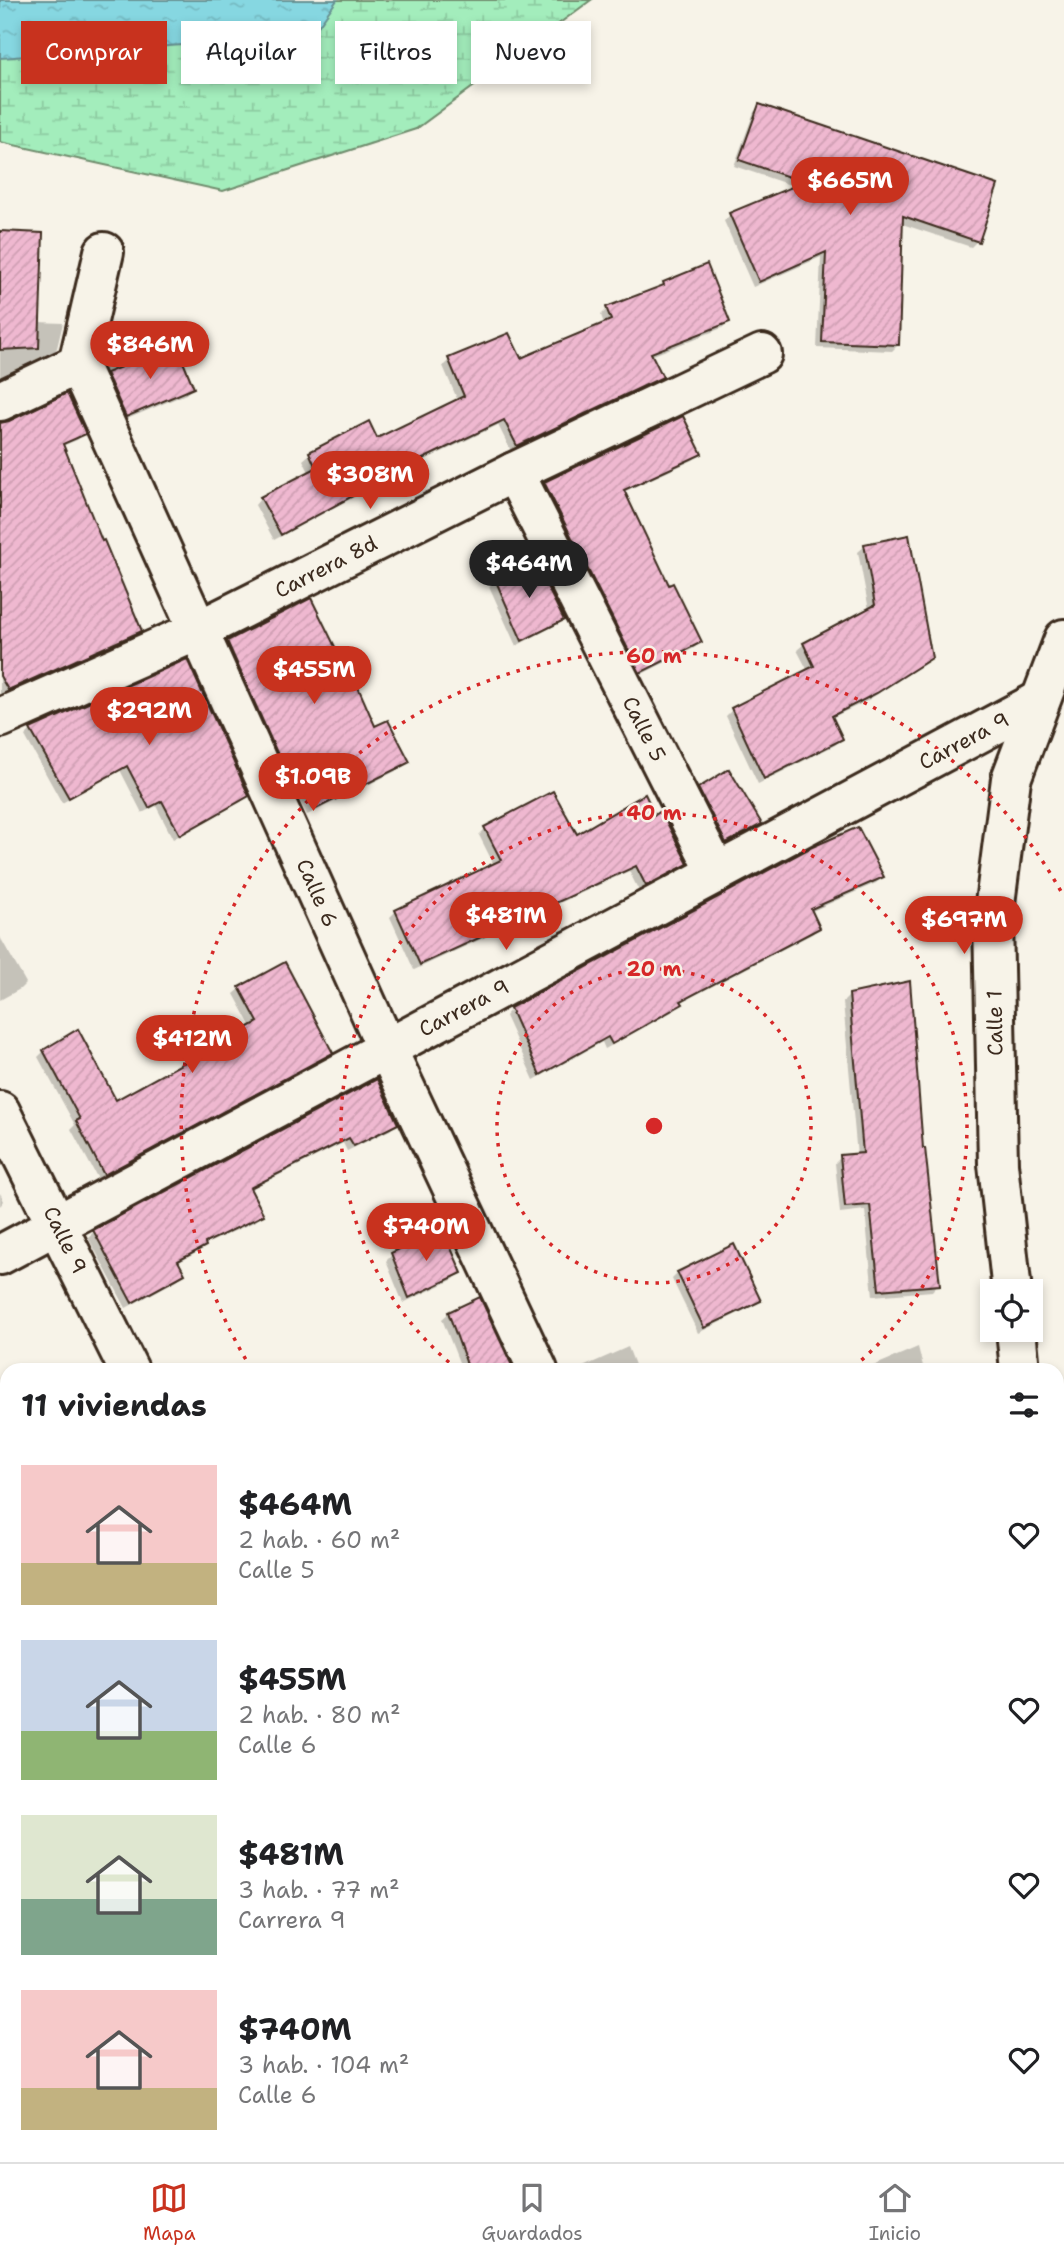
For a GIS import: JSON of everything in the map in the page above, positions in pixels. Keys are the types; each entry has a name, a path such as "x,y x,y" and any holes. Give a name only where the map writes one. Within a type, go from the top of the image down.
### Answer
{"street":[{"path":"0,401 78,364 104,252"},
{"name":"Carrera 8d","path":"0,718 199,630 514,472 762,354"},
{"name":"Calle 6","path":"78,364 387,1049 535,1363"},
{"name":"Calle 5","path":"514,472 717,873"},
{"name":"Calle 1","path":"1011,1279 998,1164 993,919 1011,779 1064,639"},
{"name":"Carrera 9","path":"0,1255 1039,701"},
{"name":"Calle 9","path":"0,1111 126,1363"},
{"path":"1017,1342 1019,1363"}],"green space":[{"path":"0,0 591,0 563,21 471,21 471,84 477,84 416,129 223,191 0,142"}],"water":[{"path":"0,0 337,0 321,22 181,21 181,45 167,46 167,21 21,21 21,57 0,58"}],"building":[{"path":"759,104 998,185 979,242 903,216 899,345 822,342 826,252 759,282 729,213 804,182 739,160"},
{"path":"0,231 43,233 39,348 0,350"},
{"path":"707,264 730,322 651,353 663,377 517,446 504,420 404,468 281,535 260,497 316,468 309,452 369,421 377,438 464,396 448,358 509,333 521,358 611,320 606,307 664,285 663,282"},
{"path":"176,345 194,388 126,417 106,373"},
{"path":"67,393 86,434 63,444 142,631 8,690 0,676 0,423"},
{"path":"683,416 702,454 624,490 669,585 673,583 702,642 640,673 544,482"},
{"path":"909,535 932,658 877,693 832,716 843,739 764,779 731,708 814,666 803,643 875,605 864,544"},
{"path":"533,559 564,620 522,641 495,579"},
{"path":"311,598 340,657 344,655 375,726 388,720 410,762 314,810 294,771 287,775 227,641"},
{"path":"187,659 249,796 180,835 162,801 149,808 127,766 69,798 30,729"},
{"path":"729,769 762,824 726,843 698,788"},
{"path":"553,791 577,834 645,794 655,815 661,811 688,864 646,886 636,866 420,965 395,910 501,860 484,827"},
{"path":"858,827 884,877 811,909 820,928 681,1001 683,1004 612,1044 608,1037 540,1075 510,1008 810,848"},
{"path":"285,962 333,1053 104,1175 76,1121 80,1119 43,1050 78,1029 116,1100 258,1022 239,987"},
{"path":"910,981 923,1148 940,1285 879,1290 870,1205 845,1207 840,1155 863,1153 849,994"},
{"path":"377,1079 398,1124 354,1146 349,1138 250,1188 264,1215 205,1243 206,1246 178,1261 185,1274 132,1303 93,1230"},
{"path":"442,1228 462,1273 409,1298 391,1253"},
{"path":"734,1244 761,1301 704,1328 677,1272"},
{"path":"480,1297 511,1363 466,1363 448,1312"}]}
